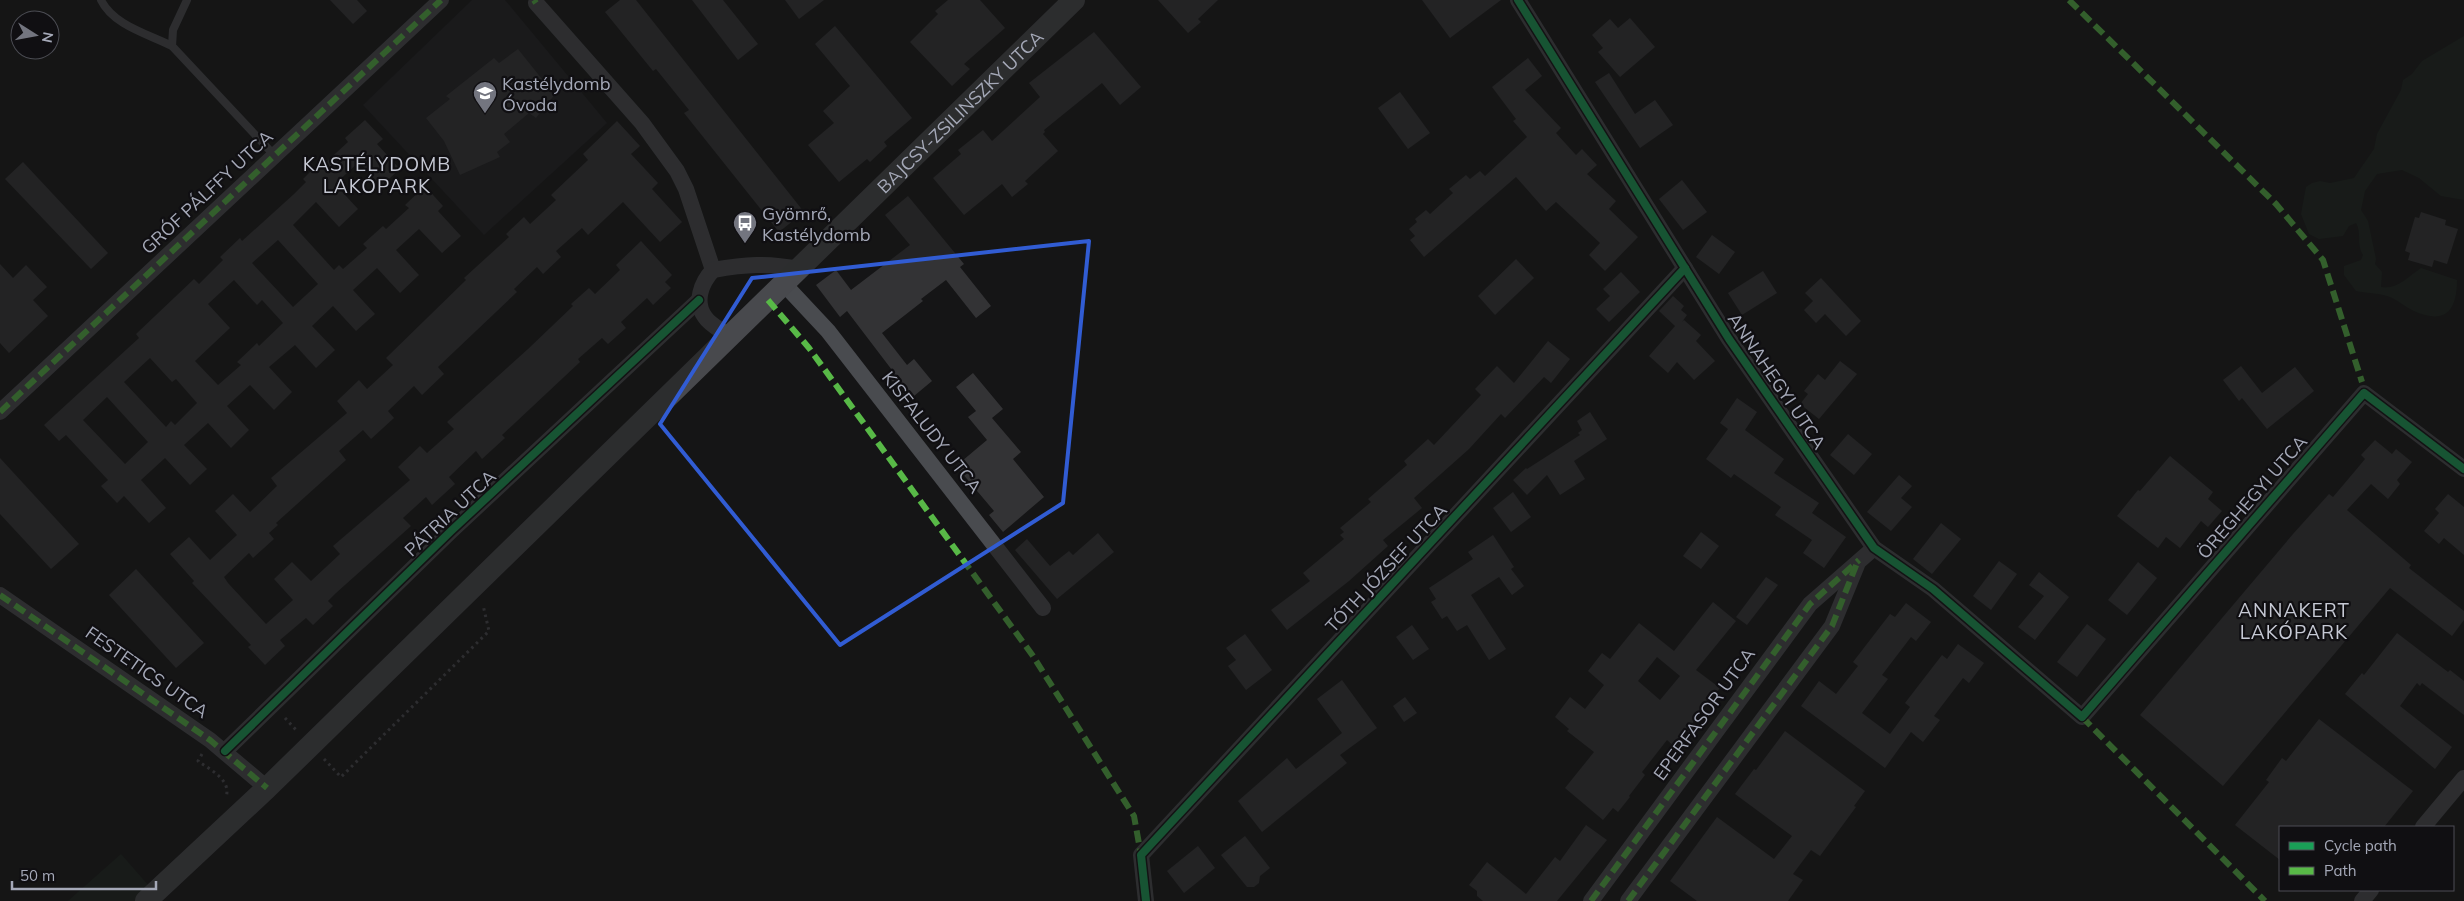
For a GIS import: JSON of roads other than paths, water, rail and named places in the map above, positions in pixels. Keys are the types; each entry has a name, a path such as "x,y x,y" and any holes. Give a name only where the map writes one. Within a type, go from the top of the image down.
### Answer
{"main road":[{"name":"BAJCSY-ZSILINSZKY UTCA","path":"146,901 267,788 1074,0"}],"street":[{"name":"GRÓF PÁLFFY UTCA","path":"0,412 441,0"},
{"name":"ANNAHEGYI UTCA","path":"1518,0 1729,339 1874,548 1932,589 2082,717"},
{"path":"536,4 642,124 677,172 686,189 712,270"},
{"path":"724,343 705,318 699,300 702,286 712,270 742,265 769,264 800,269"},
{"name":"TÓTH JÓZSEF UTCA","path":"1146,901 1141,856 1685,268"},
{"name":"KISFALUDY UTCA","path":"784,284 828,331 1043,608"},
{"name":"PÁTRIA UTCA","path":"225,751 451,532 699,300"},
{"name":"ÖREGHEGYI UTCA","path":"2082,717 2364,393 2464,469"},
{"name":"EPERFASOR UTCA","path":"1591,901 1810,604 1874,548"},
{"name":"EPERFASOR UTCA","path":"1628,901 1832,626 1859,560"},
{"name":"FESTETICS UTCA","path":"0,595 210,740 267,788"},
{"path":"2424,826 2464,778"},
{"path":"2362,901 2370,891"}],"lane":[{"path":"101,0 110,14 119,21 172,46 275,156"},
{"path":"172,46 173,30 187,0"}],"place":[{"name":"Kastélydomb Óvoda","path":"485,114"},
{"name":"Gyömrő, Kastélydomb","path":"745,244"}],"district":[{"name":"KASTÉLYDOMB LAKÓPARK","path":"377,175"},
{"name":"ANNAKERT LAKÓPARK","path":"2294,621"}]}
